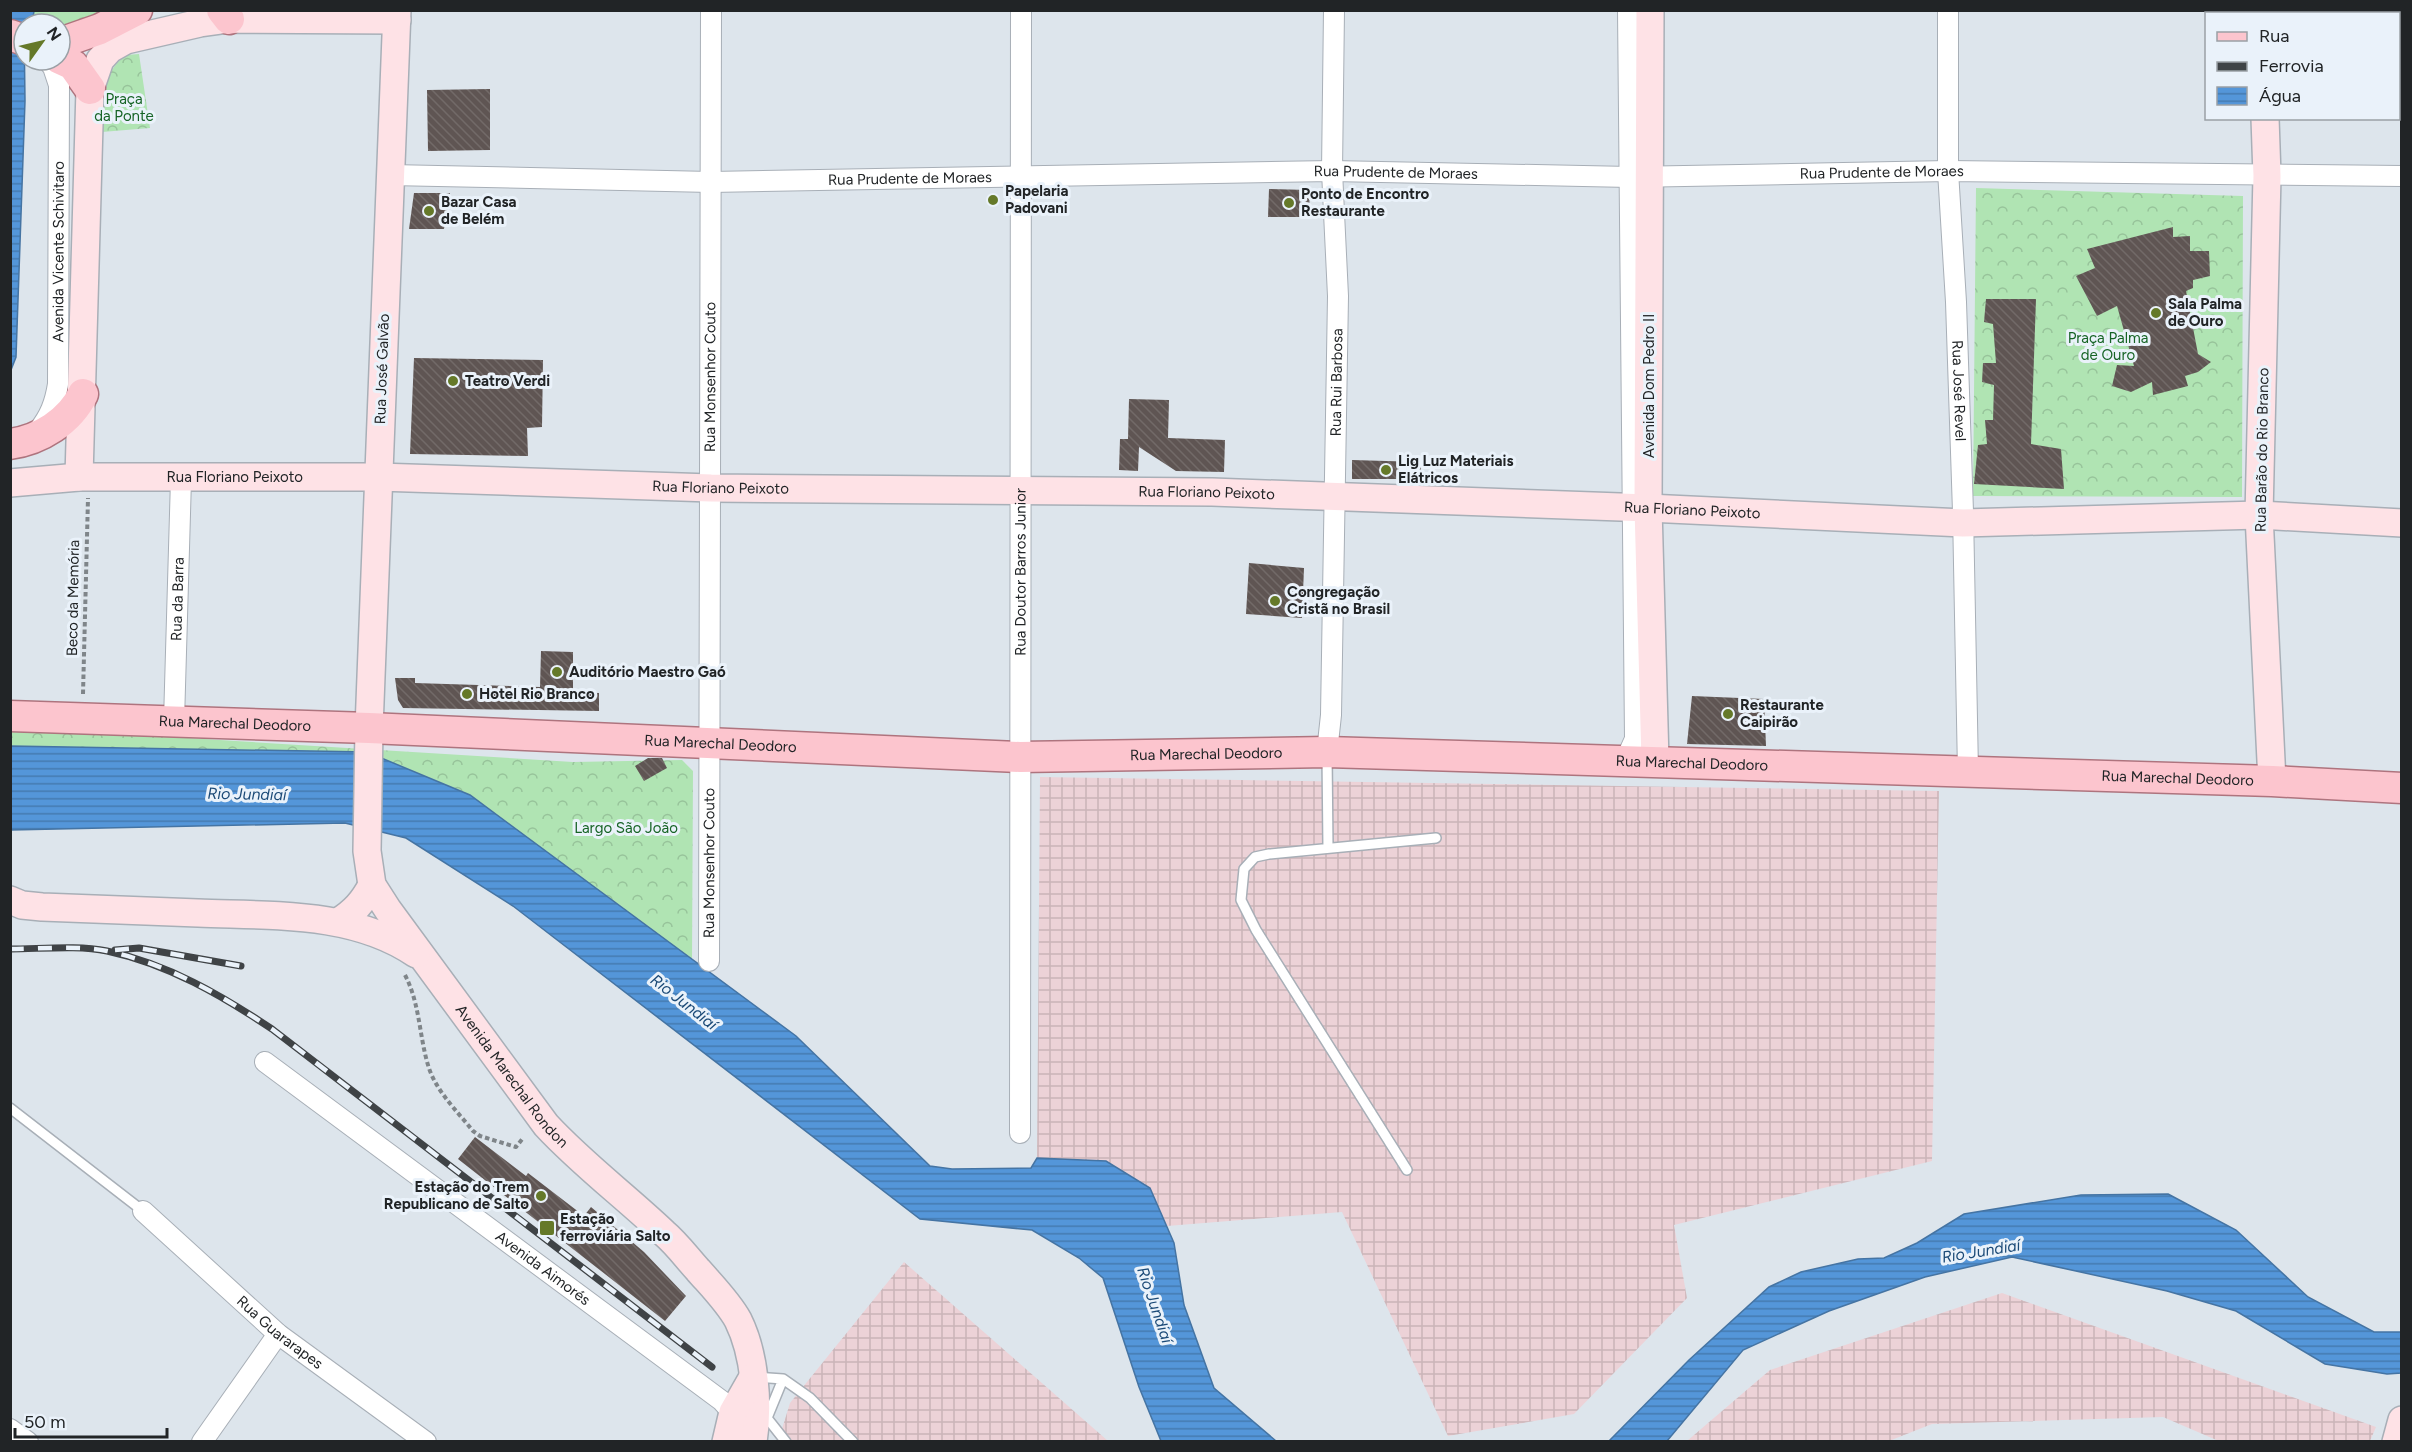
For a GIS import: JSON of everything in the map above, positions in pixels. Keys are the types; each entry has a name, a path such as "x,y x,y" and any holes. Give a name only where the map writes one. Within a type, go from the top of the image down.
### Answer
{"main road":[{"path":"72,38 137,10"},
{"name":"Avenida Dom Pedro II","path":"1650,10 1640,177 1641,508 1655,761"},
{"name":"Avenida Vicente Schivitaro","path":"84,478 83,394 90,89 100,60 110,49 126,40 225,15 397,15"},
{"name":"Rua José Galvão","path":"369,735 397,15"},
{"path":"72,65 90,89"},
{"name":"Rua Barão do Rio Branco","path":"2265,120 2267,176 2259,515 2272,782"},
{"path":"21,441 64,420 77,407 83,394"},
{"name":"Rua Floriano Peixoto","path":"10,483 84,478 378,477 711,488 1212,492 1963,523 2259,515 2402,523"},
{"name":"Rua Marechal Deodoro","path":"10,716 174,721 369,735 710,743 1020,757 1327,752 1968,771 2402,788"},
{"name":"Avenida Marechal Rondon","path":"369,735 367,850 372,885 424,960 546,1125 564,1145 666,1234 716,1291 740,1327 753,1377 756,1402 754,1441"},
{"path":"338,922 358,906 372,885"},
{"path":"10,900 42,907 260,915 338,922 376,933 403,945 424,960"},
{"path":"726,1442 733,1412 753,1377"},
{"path":"2396,1442 2402,1420"}],"street":[{"name":"Rua Monsenhor Couto","path":"709,961 711,10"},
{"name":"Rua Doutor Barros Junior","path":"1020,1133 1021,10"},
{"name":"Rua Rui Barbosa","path":"1327,752 1331,715 1338,296 1332,171 1334,10"},
{"path":"1628,10 1640,177"},
{"name":"Rua José Revel","path":"1948,10 1948,171 1956,302 1968,771"},
{"name":"Avenida Vicente Schivitaro","path":"21,441 47,420 55,404 58,384 59,85 55,72"},
{"name":"Rua Prudente de Moraes","path":"390,175 711,182 1332,171 1640,177 1948,171 2402,176"},
{"name":"Rua da Barra","path":"174,721 181,479"},
{"path":"1625,761 1635,739 1641,508"},
{"name":"Avenida Aimorés","path":"265,1062 733,1412 754,1441"},
{"name":"Rua Guararapes","path":"143,1211 278,1334 426,1442"},
{"path":"202,1442 278,1334"},
{"path":"10,1429 28,1442"}],"lane":[{"path":"1327,752 1328,848"},
{"path":"1407,1170 1256,930 1241,900 1244,869 1255,857 1436,838"},
{"path":"10,1108 143,1211"},
{"path":"753,1377 783,1379 810,1398 853,1442"},
{"path":"783,1379 767,1418 786,1442"}],"path":[{"name":"Beco da Memória","path":"82,718 84,478"},
{"path":"397,967 405,976 413,993 428,1064 434,1081 473,1131 480,1136 516,1147 523,1138"}],"shaded area":[{"path":"1040,777 1939,791 1932,1161 1674,1225 1687,1298 1574,1414 1448,1436 1342,1212 1167,1226 1150,1188 1106,1161 1037,1158"},
{"path":"904,1262 1108,1441 778,1442 790,1403"},
{"path":"2002,1293 2376,1427 2370,1441 2221,1442 2163,1417 1932,1424 1889,1441 1687,1441 1770,1370"}],"green space":[{"path":"116,11 72,28 72,12 34,12"},
{"name":"Praça da Ponte","path":"139,54 150,128 102,132 105,90 111,71 126,55"},
{"name":"Praça Palma de Ouro","path":"1976,188 2243,196 2242,497 1973,496"},
{"name":"Largo São João","path":"10,727 573,762 682,760 693,771 692,961 470,795 367,752 11,746"}],"water":[{"path":"11,11 34,11 12,12 12,72 25,72 25,101 16,357 11,370"},
{"name":"Rio Jundiaí","path":"10,746 367,752 470,795 796,1036 930,1166 952,1169 1031,1168 1037,1158 1106,1161 1150,1188 1174,1243 1184,1305 1214,1388 1276,1441 1161,1441 1139,1387 1103,1278 1079,1258 1032,1230 920,1219 513,906 406,838 345,823 11,830"},
{"name":"Rio Jundiaí","path":"2168,1194 2236,1230 2308,1297 2374,1332 2401,1332 2401,1373 2387,1374 2325,1364 2236,1311 2167,1291 2012,1257 1925,1277 1829,1311 1743,1350 1667,1441 1609,1441 1689,1360 1769,1287 1801,1272 1858,1259 1884,1258 1917,1243 1964,1214 2081,1195"}],"building":[{"path":"490,89 490,150 428,151 427,90"},
{"name":"Ponto de Encontro Restaurante","path":"1269,189 1309,190 1310,217 1268,217"},
{"name":"Bazar Casa de Belém","path":"414,193 450,193 444,229 409,229"},
{"name":"Sala Palma de Ouro","path":"2173,227 2173,237 2190,236 2190,251 2209,251 2210,276 2193,280 2193,288 2186,291 2198,354 2211,362 2198,372 2185,376 2188,386 2153,395 2152,382 2131,392 2112,386 2117,365 2134,366 2117,306 2097,316 2076,276 2095,268 2087,249"},
{"path":"1986,299 2036,299 2031,444 2061,449 2064,489 1974,484 1978,445 1987,444 1985,420 1993,420 1994,385 1982,382 1983,363 1996,363 1993,324 1984,322"},
{"path":"414,358 543,360 542,427 527,428 528,456 410,454"},
{"path":"1129,399 1169,400 1168,438 1225,440 1224,472 1176,471 1139,447 1138,471 1119,470 1120,439 1128,439"},
{"name":"Lig Luz Materiais Elátricos","path":"1352,460 1421,462 1421,479 1352,479"},
{"name":"Congregação Cristã no Brasil","path":"1249,563 1304,568 1302,618 1246,614"},
{"path":"541,651 573,652 573,692 599,693 599,711 403,708 398,700 395,678 415,678 415,683 540,687"},
{"name":"Restaurante Caipirão","path":"1692,696 1764,699 1766,746 1687,744"},
{"path":"648,758 662,758 667,768 644,781 635,766"},
{"path":"475,1137 526,1176 528,1173 584,1216 591,1207 644,1252 686,1296 665,1321 458,1159"}],"railway":[{"path":"10,949 71,948 107,951 173,972 233,1004 272,1029 712,1367"},
{"path":"115,950 139,948 241,966"}],"place":[{"name":"Papelaria Padovani","path":"993,200"},
{"name":"Ponto de Encontro Restaurante","path":"1289,203"},
{"name":"Bazar Casa de Belém","path":"429,211"},
{"name":"Sala Palma de Ouro","path":"2156,313"},
{"name":"Teatro Verdi","path":"453,381"},
{"name":"Lig Luz Materiais Elátricos","path":"1386,470"},
{"name":"Congregação Cristã no Brasil","path":"1275,601"},
{"name":"Auditório Maestro Gaó","path":"557,672"},
{"name":"Hotel Rio Branco","path":"467,694"},
{"name":"Restaurante Caipirão","path":"1728,714"},
{"name":"Estação do Trem Republicano de Salto","path":"541,1196"},
{"name":"Estação ferroviária Salto","path":"547,1228"}]}
